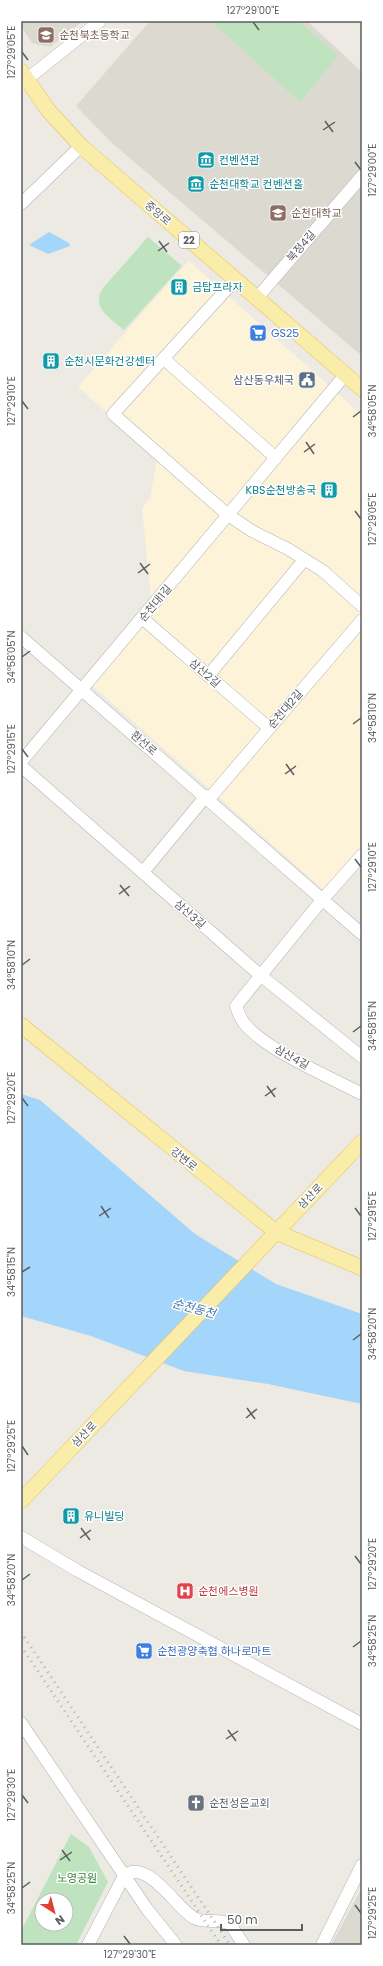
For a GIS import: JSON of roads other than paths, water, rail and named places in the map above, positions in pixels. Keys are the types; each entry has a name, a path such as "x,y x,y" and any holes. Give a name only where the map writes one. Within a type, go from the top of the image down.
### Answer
{"main road":[{"name":"중앙로","path":"23,78 48,110 81,146 256,299 362,389"},
{"name":"강변로","path":"21,1025 276,1232 362,1268"},
{"name":"삼산로","path":"21,1501 362,1142"}],"street":[{"path":"23,78 100,21"},
{"path":"21,204 81,146"},
{"name":"북정4길","path":"256,299 362,176"},
{"path":"236,280 114,414 228,515 252,532 323,571 362,606"},
{"path":"164,359 276,458"},
{"name":"순천대1길","path":"82,690 345,375"},
{"path":"208,676 304,560"},
{"name":"삼산2길","path":"142,618 269,728"},
{"name":"순천대2길","path":"207,798 362,620"},
{"name":"환선로","path":"21,637 362,934"},
{"path":"21,762 82,690"},
{"name":"삼산3길","path":"21,766 260,975 362,1057"},
{"path":"143,872 207,798"},
{"path":"260,975 322,900 362,855"},
{"name":"삼산4길","path":"260,975 236,1006 242,1021 255,1035 318,1072 362,1094"},
{"path":"21,1537 78,1571 362,1724"},
{"path":"21,1723 147,1909 176,1945"},
{"path":"322,1945 362,1865"},
{"path":"88,1945 124,1876 133,1872 153,1880 195,1918 202,1921 228,1922 234,1928 244,1945"}],"water":[{"path":"49,232 69,243 70,246 48,254 29,245"},
{"name":"순천동천","path":"21,1094 40,1100 195,1234 276,1284 362,1314 362,1404 268,1384 184,1371 91,1336 21,1316"}],"railway":[{"path":"21,1632 230,1945"},
{"path":"21,1646 221,1945"}],"place":[{"name":"순천북초등학교","path":"46,35"},
{"name":"컨벤션관","path":"206,160"},
{"name":"순천대학교 컨벤션홀","path":"196,184"},
{"name":"순천대학교","path":"278,213"},
{"name":"금탑프라자","path":"179,287"},
{"name":"GS25","path":"258,333"},
{"name":"순천시문화건강센터","path":"51,361"},
{"name":"삼산동우체국","path":"307,380"},
{"name":"KBS순천방송국","path":"329,490"},
{"name":"유니빌딩","path":"71,1516"},
{"name":"순천에스병원","path":"185,1591"},
{"name":"순천광양축협 하나로마트","path":"144,1651"},
{"name":"순천성은교회","path":"196,1803"}],"park label":[{"name":"노영공원","path":"77,1878"}]}
